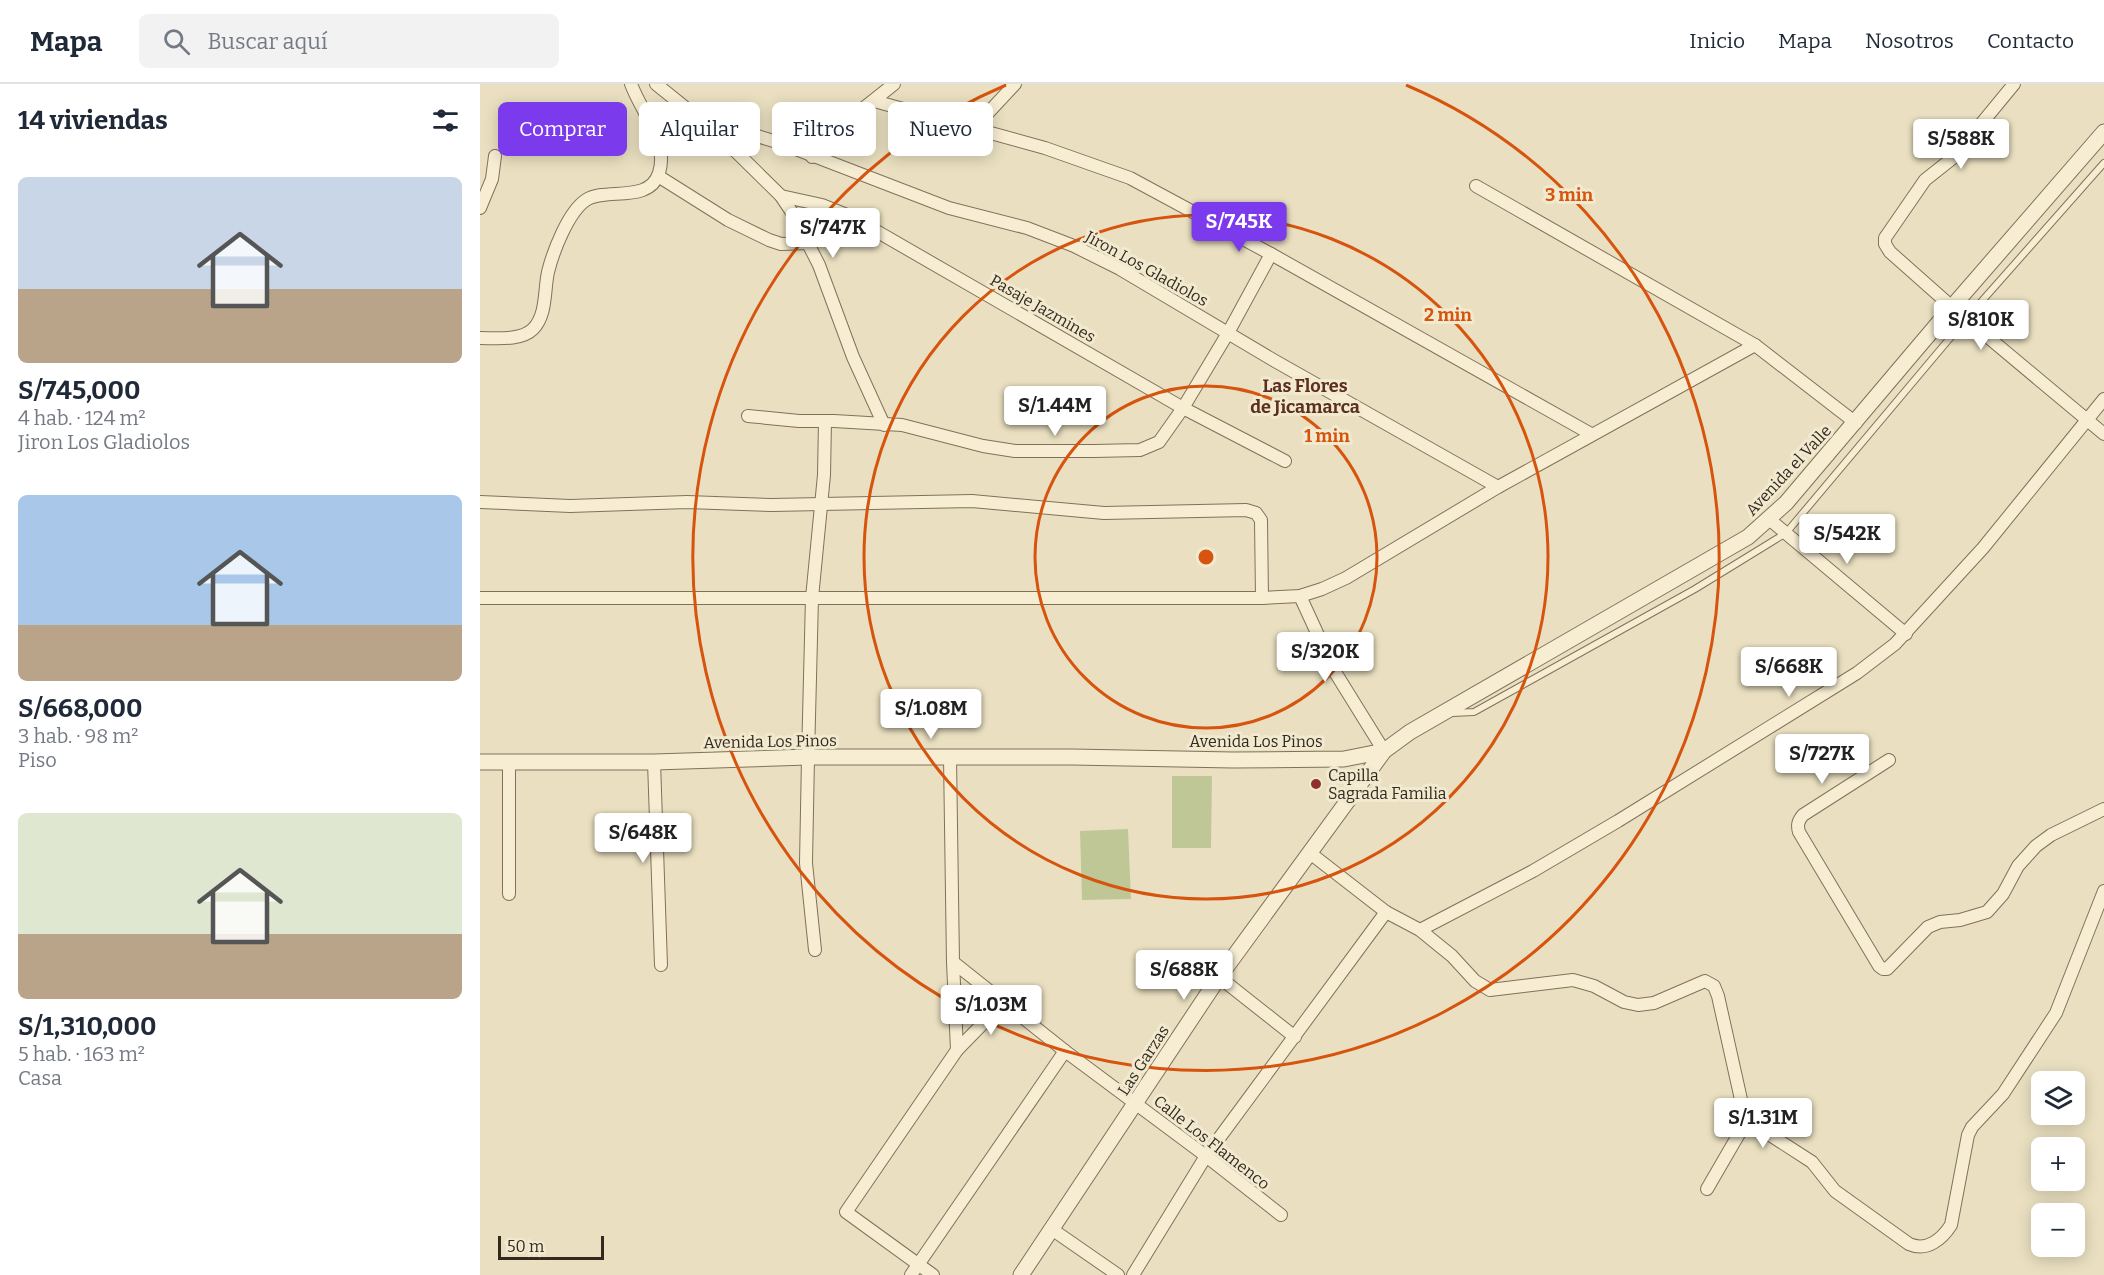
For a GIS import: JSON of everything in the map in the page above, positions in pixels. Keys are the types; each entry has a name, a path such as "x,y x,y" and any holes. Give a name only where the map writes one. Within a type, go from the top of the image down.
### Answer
{"street":[{"path":"480,338 522,336 533,329 541,315 548,273 556,248 573,213 587,200 603,195 635,192 648,187 658,176 662,162 659,141 636,100 631,84"},
{"path":"656,84 678,102"},
{"path":"812,157 837,131 894,84"},
{"path":"993,108 1015,84"},
{"path":"2014,84 1954,156 1925,180 1885,238 1884,244 1952,307 2104,434"},
{"path":"874,101 888,105"},
{"name":"Avenida el Valle","path":"1384,751 1410,732 1748,537 1769,519 1786,504 1952,307 2104,132"},
{"path":"993,133 1045,148 1130,178 1271,254 1591,434"},
{"name":"Jiron Los Gladiolos","path":"760,137 780,142 812,157 949,208 1019,226 1074,246 1120,268 1228,333 1498,487"},
{"path":"480,208 492,179 495,156"},
{"path":"740,156 781,196 794,214 819,265 853,357 884,425"},
{"path":"658,176 728,220 769,240 781,244 809,243"},
{"path":"1476,186 1755,345 1856,423"},
{"name":"Pasaje Jazmines","path":"781,196 822,205 852,217 1183,408 1285,461"},
{"path":"748,416 799,421 902,425 982,446 1015,450 1072,452 1140,450 1159,442 1183,408 1228,333 1271,254"},
{"path":"480,598 1262,598 1300,596 1346,578 1591,434 1717,368 1755,345"},
{"path":"1420,930 1533,871 1857,673 1906,634 1983,548 2104,399"},
{"path":"815,950 806,863 808,757 812,598 822,504 825,421"},
{"path":"480,502 570,506 687,502 822,504 972,501 1104,513 1246,510 1256,513 1261,520 1262,598"},
{"path":"1769,519 1906,634"},
{"path":"1300,596 1335,672 1384,751"},
{"name":"Avenida Los Pinos","path":"480,762 654,762 808,757 1344,759 1384,751"},
{"name":"Las Garzas","path":"1021,1275 1219,977 1384,751"},
{"path":"950,757 953,962 957,1050"},
{"path":"1889,760 1798,820 1799,832 1883,969 1887,969 1928,927 1940,922 1960,920 1987,912 2003,894 2018,866 2036,846 2051,835 2104,809"},
{"path":"654,762 661,965"},
{"path":"509,763 509,894"},
{"path":"1310,853 1386,912 1420,930 1452,956 1475,981 1490,990 1573,980 1594,986 1624,1002 1638,1005 1654,1003 1705,981 1714,986 1744,1113 1748,1120 1812,1162 1835,1191 1916,1247 1934,1243 1944,1236 1951,1225 1968,1135 1972,1127 2003,1094 2056,1013 2104,891"},
{"path":"1133,1275 1206,1156 1386,912"},
{"name":"Calle Los Flamenco","path":"953,962 1065,1051 1281,1215"},
{"path":"1219,977 1295,1036"},
{"path":"933,1275 914,1270 846,1212 957,1050 1004,1002"},
{"path":"914,1270 1065,1051"},
{"path":"1707,1190 1748,1120"},
{"path":"1053,1230 1118,1275"}],"lane":[{"path":"1442,714 1474,712 1705,583 1786,533 1966,319 2104,162"}],"green space":[{"path":"1172,776 1212,776 1211,848 1172,848"},
{"path":"1128,829 1131,899 1082,900 1080,831"}],"place":[{"name":"Capilla Sagrada Familia","path":"1316,784"}],"district":[{"name":"Las Flores de Jicamarca","path":"1305,396"}]}
